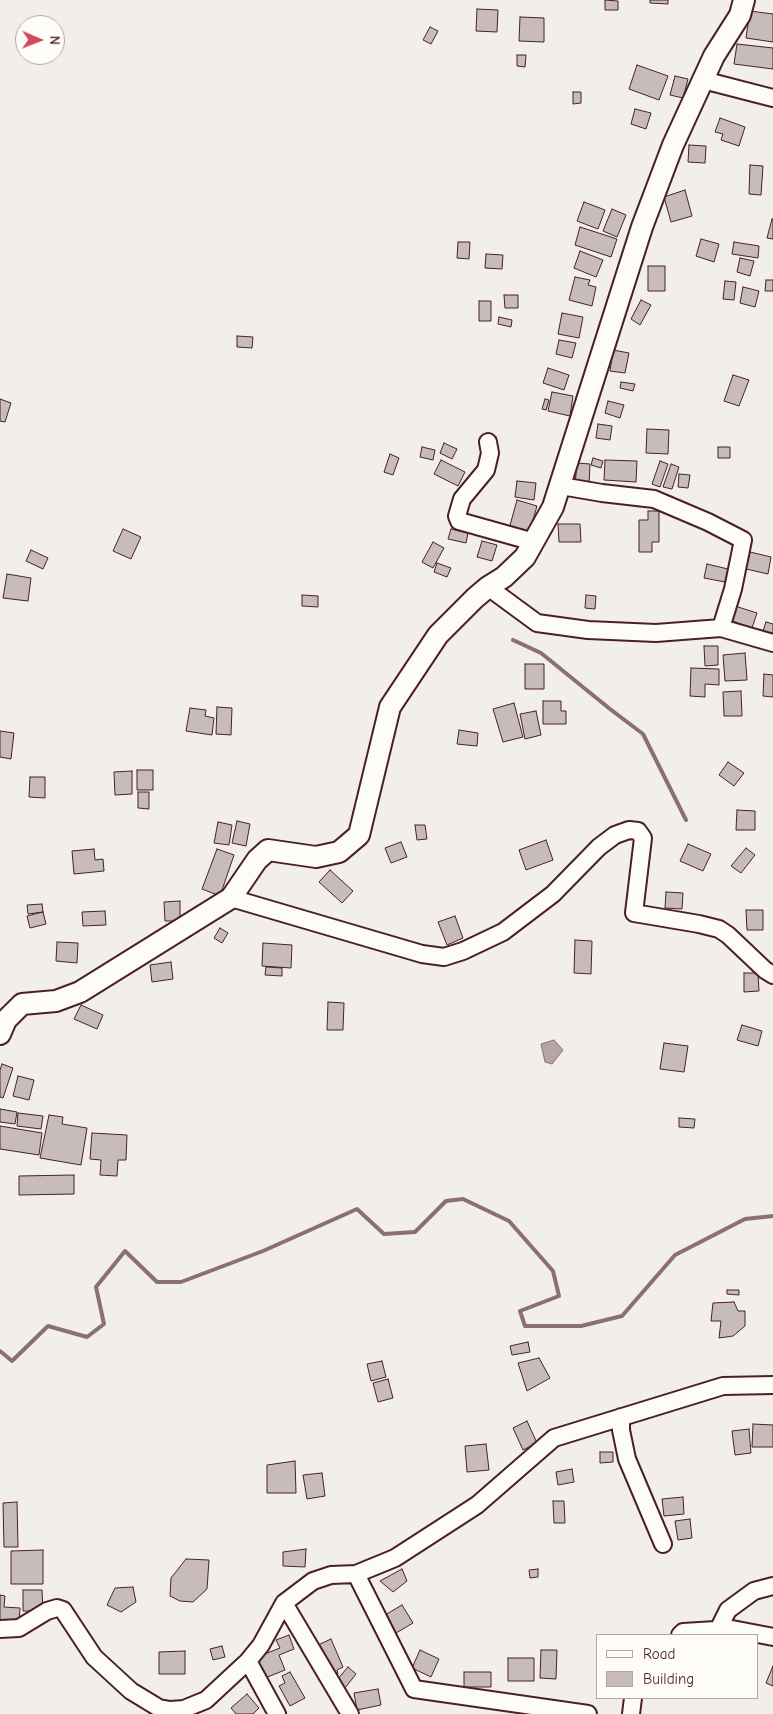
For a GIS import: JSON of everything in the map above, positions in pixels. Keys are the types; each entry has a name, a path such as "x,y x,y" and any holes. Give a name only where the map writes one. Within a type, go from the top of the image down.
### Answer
{"main road":[{"path":"0,1034 6,1020 22,1004 56,1000 80,992 231,898 257,860 268,850 316,857 339,852 359,835 390,707 438,635 488,587 515,567 534,542 553,507 588,394 602,358 642,227 673,145 714,56 737,20 744,0"}],"street":[{"path":"703,80 773,98"},
{"path":"488,442 490,454 486,470 462,499 456,516 459,521 534,542"},
{"path":"561,486 654,499 708,522 743,540 733,589 721,628"},
{"path":"488,587 537,623 588,630 656,633 721,628 773,643"},
{"path":"231,898 422,954 444,957 463,951 503,932 553,894 604,843 616,835 629,830 638,831 643,838 643,844 634,913 699,924 719,930 728,935 765,970 773,975"},
{"path":"0,1629 19,1628 47,1611 57,1608 63,1610 94,1657 131,1692 158,1708 170,1710 184,1709 206,1700 248,1661 261,1645 284,1603 313,1581 331,1575 356,1574 395,1558 477,1505 554,1438 723,1386 773,1385"},
{"path":"621,1417 621,1430 627,1459 663,1544"},
{"path":"356,1574 414,1689 588,1714"},
{"path":"718,1630 728,1610 754,1591 773,1586"},
{"path":"284,1603 350,1714"},
{"path":"681,1634 683,1632 732,1629 773,1636"},
{"path":"248,1661 277,1714"},
{"path":"631,1714 633,1699"}],"shaded area":[{"path":"554,1040 563,1050 552,1064 545,1062 541,1044"}],"building":[{"path":"605,0 618,1 618,10 605,10"},
{"path":"650,0 668,0 668,4 650,3"},
{"path":"477,9 498,10 497,32 476,31"},
{"path":"750,11 773,14 773,42 746,38"},
{"path":"520,17 544,18 544,42 519,41"},
{"path":"430,27 438,31 431,44 423,40"},
{"path":"737,44 773,48 773,69 734,64"},
{"path":"517,55 526,55 525,67 517,66"},
{"path":"637,65 668,76 659,100 629,89"},
{"path":"675,76 688,79 683,98 670,95"},
{"path":"573,92 581,92 581,103 573,104"},
{"path":"635,109 651,113 646,129 631,124"},
{"path":"720,118 745,127 739,146 721,140 723,134 715,132"},
{"path":"689,145 706,146 705,163 688,162"},
{"path":"750,165 763,166 761,195 749,194"},
{"path":"685,190 692,216 671,222 664,197"},
{"path":"584,202 605,210 598,229 577,221"},
{"path":"612,209 626,215 617,237 603,231"},
{"path":"773,219 773,239 767,238"},
{"path":"580,227 617,239 611,257 575,245"},
{"path":"701,239 719,244 714,262 696,256"},
{"path":"458,242 470,242 469,259 457,258"},
{"path":"734,242 759,246 758,258 732,254"},
{"path":"580,251 603,260 596,277 574,268"},
{"path":"486,254 503,255 502,269 485,268"},
{"path":"740,258 754,261 750,276 737,272"},
{"path":"648,266 665,266 665,291 648,291"},
{"path":"575,277 590,280 588,285 596,287 592,306 569,300"},
{"path":"766,280 773,280 773,291 765,291"},
{"path":"725,281 736,282 734,300 723,299"},
{"path":"743,287 759,291 755,307 740,303"},
{"path":"504,295 518,295 518,308 505,308"},
{"path":"641,300 651,305 640,325 631,319"},
{"path":"479,301 491,301 491,321 479,321"},
{"path":"562,313 583,317 579,338 558,334"},
{"path":"499,317 512,320 511,327 498,324"},
{"path":"237,336 253,337 252,348 237,347"},
{"path":"559,340 576,343 572,358 556,354"},
{"path":"613,350 629,353 625,373 610,371"},
{"path":"548,368 569,375 564,390 543,383"},
{"path":"733,375 749,380 739,406 724,401"},
{"path":"621,382 635,384 633,391 620,388"},
{"path":"552,392 573,396 570,416 548,411"},
{"path":"0,399 11,403 5,422 0,421"},
{"path":"545,399 549,400 546,410 542,409"},
{"path":"608,401 624,405 620,418 605,413"},
{"path":"598,424 612,426 610,440 596,438"},
{"path":"647,429 669,430 668,454 646,453"},
{"path":"444,443 457,449 452,459 440,453"},
{"path":"422,447 435,450 433,460 420,457"},
{"path":"718,447 730,447 730,458 718,458"},
{"path":"390,454 399,458 393,475 384,472"},
{"path":"593,458 603,461 601,468 591,465"},
{"path":"441,460 465,472 458,486 434,474"},
{"path":"605,460 637,461 636,482 604,480"},
{"path":"660,461 668,464 660,487 652,484"},
{"path":"577,463 590,464 589,486 575,485"},
{"path":"671,464 679,467 672,489 663,487"},
{"path":"679,474 690,475 688,488 678,487"},
{"path":"517,481 536,483 534,500 515,497"},
{"path":"517,500 537,506 529,534 509,529"},
{"path":"648,511 659,511 659,542 652,542 652,552 639,552 639,520 648,520"},
{"path":"558,524 580,524 581,542 559,542"},
{"path":"123,529 141,537 131,559 113,551"},
{"path":"451,529 468,533 466,543 448,539"},
{"path":"482,541 497,545 492,561 477,557"},
{"path":"433,542 444,548 433,568 422,562"},
{"path":"31,550 48,558 43,569 26,561"},
{"path":"750,552 771,557 768,574 746,569"},
{"path":"437,563 451,568 447,577 434,572"},
{"path":"707,564 728,569 725,582 704,578"},
{"path":"7,574 31,578 28,601 3,598"},
{"path":"302,595 318,596 318,607 302,606"},
{"path":"586,595 596,596 595,609 585,608"},
{"path":"735,606 757,613 752,628 730,620"},
{"path":"766,622 773,624 773,634 763,631"},
{"path":"704,646 718,646 718,665 705,666"},
{"path":"745,653 747,680 725,681 723,655"},
{"path":"525,664 544,664 544,689 525,689"},
{"path":"691,668 719,669 719,685 705,684 705,697 690,696"},
{"path":"764,674 773,675 773,697 763,696"},
{"path":"741,691 742,716 724,716 723,692"},
{"path":"543,701 561,701 561,711 566,711 566,724 543,724"},
{"path":"514,703 523,737 503,742 493,709"},
{"path":"217,707 232,708 231,735 216,734"},
{"path":"190,708 206,710 205,716 214,718 212,735 186,731"},
{"path":"536,711 541,735 525,739 520,714"},
{"path":"459,730 478,733 477,746 457,744"},
{"path":"0,731 14,733 11,759 0,757"},
{"path":"728,762 744,773 734,786 719,775"},
{"path":"137,770 153,770 153,790 137,790"},
{"path":"132,771 132,794 115,795 114,772"},
{"path":"30,777 45,777 45,798 29,797"},
{"path":"138,792 149,792 149,809 138,808"},
{"path":"737,810 755,811 755,830 736,830"},
{"path":"237,821 250,824 246,846 232,843"},
{"path":"218,822 232,825 229,845 214,843"},
{"path":"415,825 425,825 427,839 417,840"},
{"path":"546,840 553,860 526,870 519,850"},
{"path":"401,842 407,857 391,863 385,848"},
{"path":"688,844 711,854 703,871 680,861"},
{"path":"746,848 755,855 741,873 731,866"},
{"path":"94,849 95,860 103,859 104,871 74,874 72,851"},
{"path":"217,849 234,855 220,896 202,889"},
{"path":"330,870 353,891 342,903 319,882"},
{"path":"666,892 683,893 682,909 665,908"},
{"path":"180,901 180,921 165,921 164,902"},
{"path":"42,904 43,912 28,914 27,905"},
{"path":"746,910 763,910 763,930 747,930"},
{"path":"105,911 106,925 83,926 82,912"},
{"path":"43,912 46,924 30,928 27,916"},
{"path":"455,916 463,938 447,945 438,922"},
{"path":"220,928 228,933 222,943 214,938"},
{"path":"575,940 592,941 591,974 574,973"},
{"path":"57,942 78,943 77,963 56,961"},
{"path":"263,943 292,945 291,968 262,966"},
{"path":"171,962 173,979 152,982 150,965"},
{"path":"266,967 282,968 282,976 265,975"},
{"path":"744,973 758,973 759,991 744,992"},
{"path":"328,1002 344,1003 343,1030 327,1030"},
{"path":"81,1005 103,1015 97,1029 74,1019"},
{"path":"742,1025 762,1031 758,1046 737,1040"},
{"path":"664,1043 688,1046 684,1072 660,1069"},
{"path":"2,1064 13,1068 3,1098 0,1097 0,1070"},
{"path":"18,1076 34,1080 29,1100 13,1096"},
{"path":"0,1109 17,1112 15,1124 0,1122"},
{"path":"18,1113 43,1116 41,1129 17,1126"},
{"path":"49,1115 63,1117 62,1124 87,1128 81,1165 40,1158"},
{"path":"679,1118 695,1119 694,1128 679,1127"},
{"path":"0,1126 42,1133 39,1155 0,1149"},
{"path":"92,1133 127,1135 126,1160 118,1160 117,1176 100,1175 101,1160 90,1159"},
{"path":"74,1175 74,1194 19,1195 19,1176"},
{"path":"727,1290 739,1290 739,1295 727,1294"},
{"path":"734,1302 738,1311 745,1311 745,1326 733,1336 719,1338 721,1321 711,1321 713,1303"},
{"path":"528,1342 530,1352 512,1355 510,1346"},
{"path":"539,1358 550,1378 527,1391 518,1363"},
{"path":"382,1361 386,1377 371,1381 367,1364"},
{"path":"388,1379 393,1398 378,1402 373,1383"},
{"path":"527,1421 537,1443 523,1450 513,1428"},
{"path":"753,1424 773,1425 773,1447 752,1447"},
{"path":"749,1429 751,1453 735,1455 732,1431"},
{"path":"486,1444 489,1470 467,1472 465,1446"},
{"path":"600,1452 613,1452 613,1462 600,1463"},
{"path":"295,1461 296,1493 267,1493 267,1465"},
{"path":"572,1469 574,1482 558,1485 556,1472"},
{"path":"322,1473 325,1496 307,1499 303,1475"},
{"path":"683,1497 684,1514 664,1516 662,1499"},
{"path":"553,1501 564,1501 565,1523 554,1523"},
{"path":"17,1502 18,1547 4,1547 3,1503"},
{"path":"690,1519 692,1538 678,1540 675,1521"},
{"path":"306,1549 305,1567 283,1566 283,1552"},
{"path":"43,1550 43,1584 11,1584 11,1551"},
{"path":"186,1559 209,1560 207,1589 193,1602 180,1601 170,1596 171,1578"},
{"path":"402,1569 407,1581 393,1592 380,1581"},
{"path":"538,1569 538,1577 530,1578 529,1570"},
{"path":"133,1587 136,1602 121,1612 107,1605 115,1588"},
{"path":"23,1590 42,1590 43,1611 23,1611"},
{"path":"0,1595 5,1596 4,1607 20,1608 19,1623 0,1622"},
{"path":"402,1605 413,1623 396,1633 385,1615"},
{"path":"289,1635 294,1649 279,1655 285,1670 265,1678 257,1657 280,1648 276,1640"},
{"path":"331,1639 343,1667 337,1670 338,1674 331,1678 316,1646"},
{"path":"222,1646 225,1657 213,1660 210,1649"},
{"path":"420,1650 439,1659 431,1677 412,1668"},
{"path":"541,1650 557,1650 556,1679 540,1678"},
{"path":"185,1651 185,1674 159,1674 159,1652"},
{"path":"508,1658 534,1658 534,1681 508,1681"},
{"path":"773,1666 773,1686 766,1683"},
{"path":"348,1667 356,1674 345,1688 336,1681"},
{"path":"290,1672 305,1698 290,1706 279,1686 285,1683 282,1676"},
{"path":"464,1672 491,1672 491,1687 464,1687"},
{"path":"378,1689 381,1705 357,1710 354,1693"},
{"path":"247,1694 259,1708 253,1714 236,1714 231,1708"}],"waterway":[{"path":"513,640 541,653 643,734 686,820"},
{"path":"0,1351 12,1361 48,1326 87,1337 104,1324 96,1287 125,1251 157,1282 181,1282 263,1251 357,1209 384,1234 415,1232 446,1201 463,1199 509,1221 553,1271 559,1296 520,1311 525,1326 581,1326 622,1316 675,1255 745,1219 773,1216"}]}
